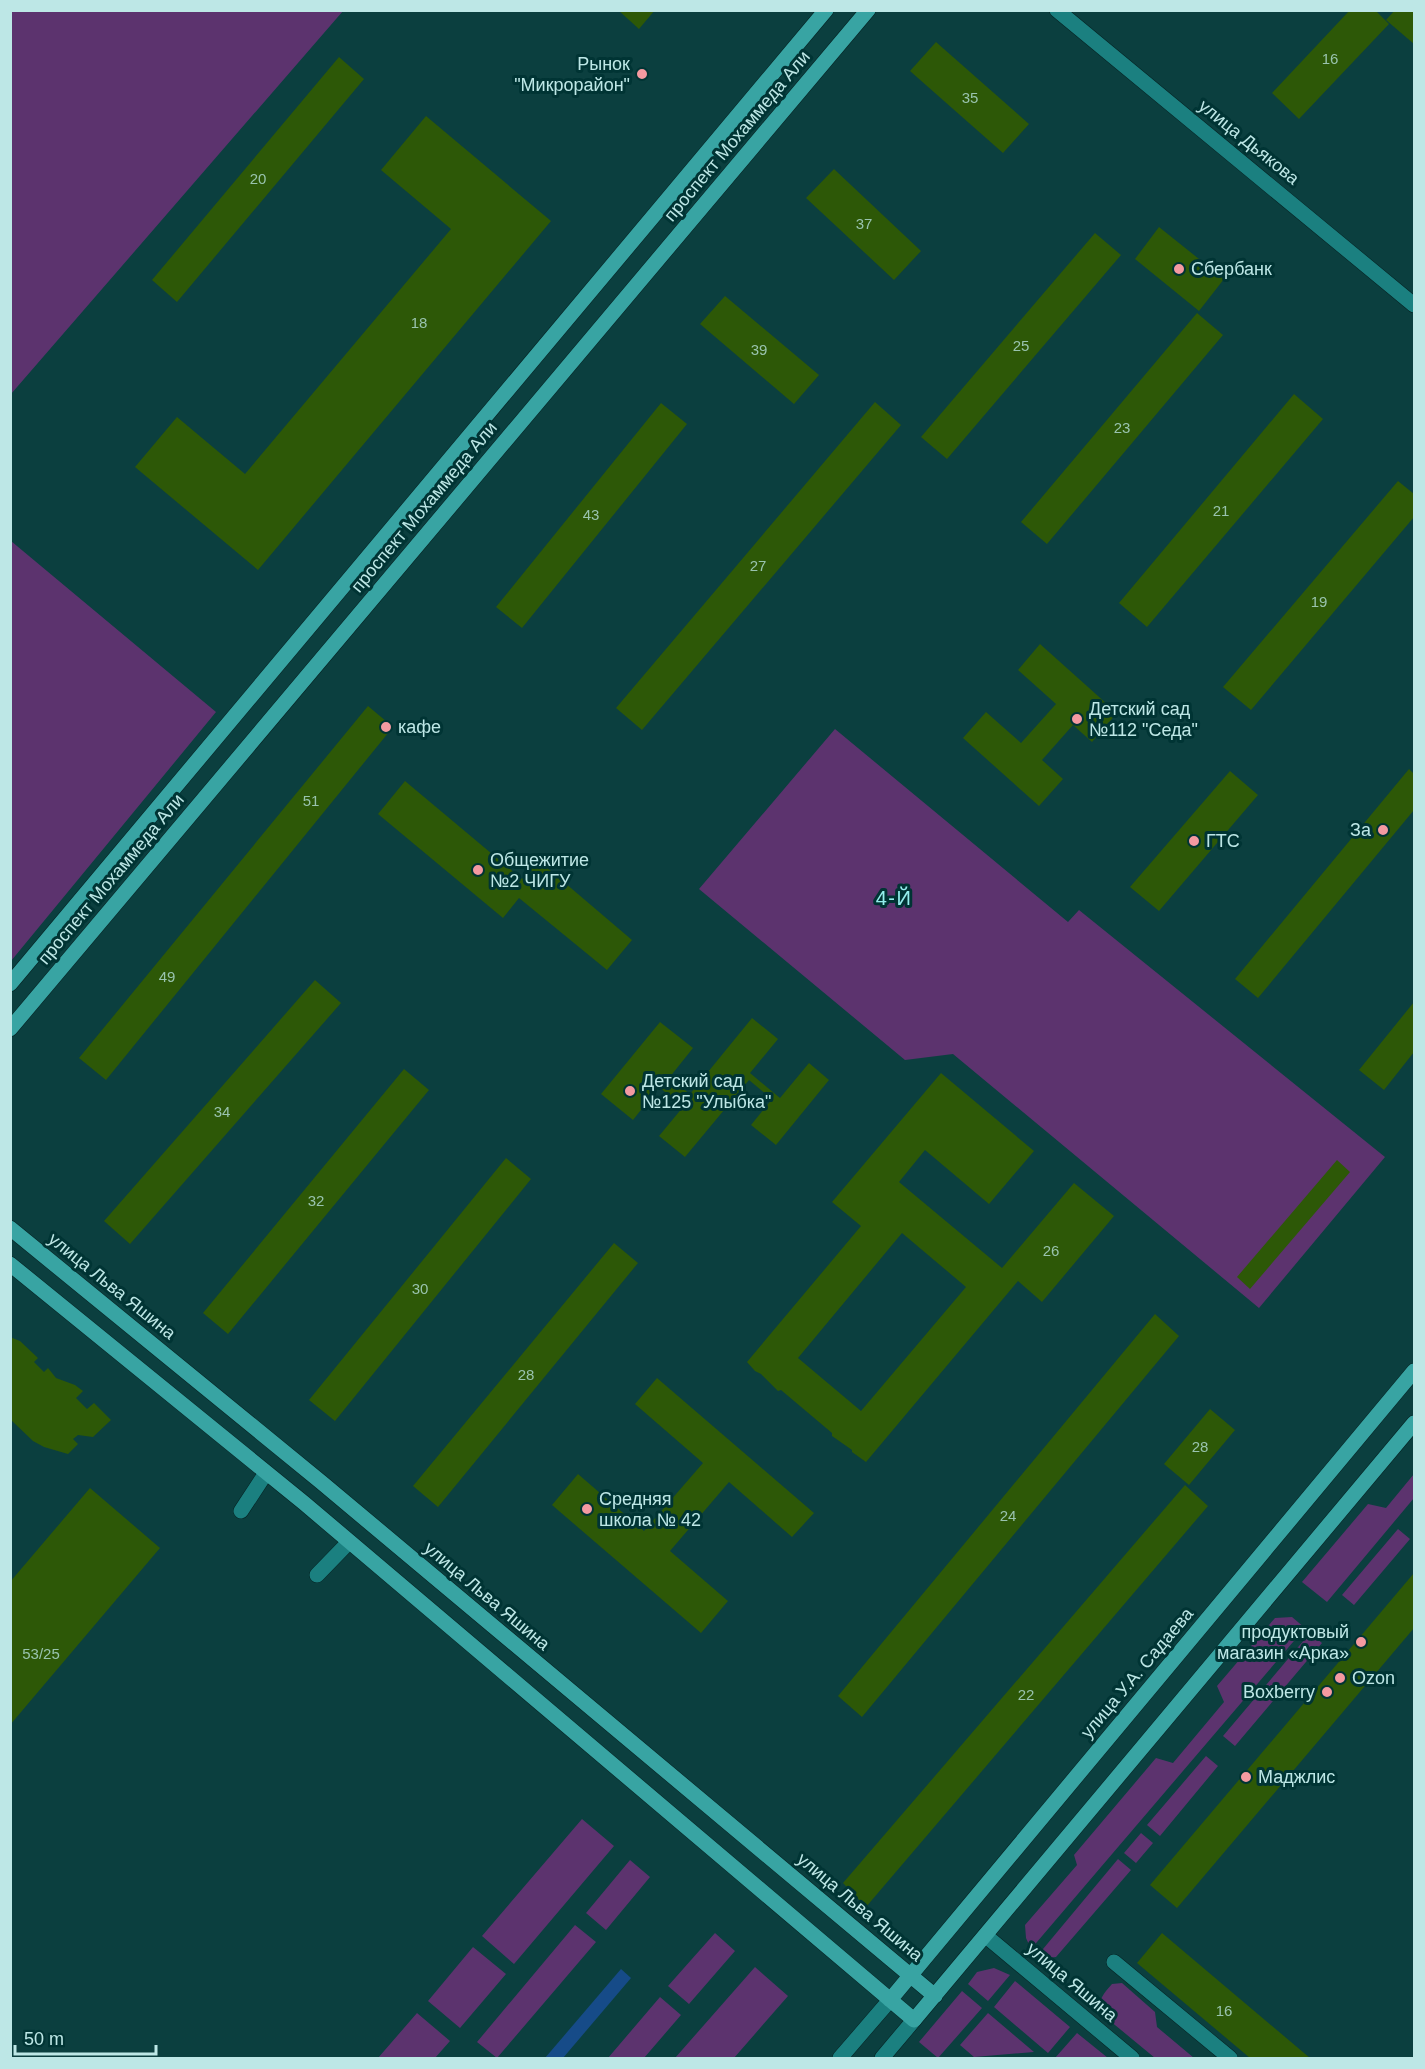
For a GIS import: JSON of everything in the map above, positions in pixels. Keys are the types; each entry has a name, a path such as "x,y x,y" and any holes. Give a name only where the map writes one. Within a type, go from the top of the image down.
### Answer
{"main road":[{"name":"проспект Мохаммеда Али","path":"10,984 826,10"},
{"name":"проспект Мохаммеда Али","path":"10,1029 868,10"},
{"name":"улица Льва Яшина","path":"10,1228 935,1996"},
{"path":"10,1264 349,1542 914,2020 1414,1423"},
{"path":"159,1385 176,1364"},
{"name":"улица У.А. Садаева","path":"890,2000 1414,1371"}],"street":[{"name":"улица Дьякова","path":"1058,10 1414,305"},
{"path":"241,1511 266,1473"},
{"path":"317,1575 349,1542"},
{"name":"улица Яшина","path":"986,1936 1132,2058"},
{"path":"1114,1962 1230,2058"},
{"path":"840,2058 890,2000"},
{"path":"882,2058 914,2020"}],"shaded area":[{"path":"10,11 343,11 11,394"},
{"path":"11,541 216,712 11,961"},
{"path":"835,729 1068,922 1079,910 1385,1157 1259,1308 953,1054 905,1060 699,889"},
{"path":"1414,1474 1414,1498 1327,1602 1302,1582 1368,1504 1386,1508"},
{"path":"1398,1529 1410,1539 1354,1605 1342,1595"},
{"path":"1292,1617 1305,1628 1031,1949 1026,1938 1025,1925 1077,1865 1074,1855 1156,1758 1173,1763 1224,1702 1217,1686 1275,1618"},
{"path":"1310,1633 1322,1643 1235,1746 1223,1736"},
{"path":"1206,1756 1218,1766 1160,1836 1147,1825"},
{"path":"582,1819 614,1846 514,1964 482,1936"},
{"path":"1141,1833 1153,1843 1136,1863 1124,1853"},
{"path":"1118,1859 1131,1870 1056,1957 1047,1958 1038,1955"},
{"path":"630,1860 650,1877 606,1930 586,1913"},
{"path":"575,1925 596,1942 497,2058 477,2042"},
{"path":"715,1933 735,1951 689,2004 668,1986"},
{"path":"473,1947 506,1974 460,2028 428,2001"},
{"path":"755,1967 788,1996 734,2058 675,2058"},
{"path":"994,1968 1010,1975 988,2001 968,1984 977,1972"},
{"path":"1015,1981 1070,2027 1048,2053 994,2007"},
{"path":"1122,1983 1155,2012 1157,2027 1194,2058 1155,2058 1098,2011 1104,1993 1109,1987 1112,1984"},
{"path":"962,1991 982,2008 938,2058 919,2042"},
{"path":"660,1997 681,2015 644,2058 608,2058"},
{"path":"417,2013 450,2041 435,2058 378,2058"},
{"path":"988,2013 1034,2052 974,2057 960,2045"},
{"path":"1077,2033 1108,2058 1055,2058"}],"water":[{"path":"621,1969 631,1978 563,2058 545,2058"}],"building":[{"path":"618,10 655,10 639,29"},
{"path":"1350,10 1375,10 1389,24 1299,119 1272,93"},
{"path":"1395,10 1414,10 1414,44 1386,20"},
{"path":"936,42 1029,124 1003,153 910,71"},
{"path":"339,57 364,79 177,302 152,280"},
{"path":"426,116 551,221 258,570 135,467 177,417 245,474 451,229 381,170"},
{"path":"834,169 921,251 894,280 806,198"},
{"name":"Сбербанк","path":"1159,227 1224,279 1199,311 1135,259"},
{"path":"1095,233 1121,255 947,459 921,437"},
{"path":"725,296 819,375 794,404 700,324"},
{"path":"1197,313 1223,335 1047,544 1021,522"},
{"path":"1294,394 1323,419 1147,627 1119,603"},
{"path":"875,402 901,425 642,730 616,708"},
{"path":"661,403 687,424 522,628 496,607"},
{"path":"1398,481 1414,494 1414,517 1251,710 1223,687"},
{"name":"Детский сад №112 \"Седа\"","path":"1040,644 1117,713 1092,742 1073,725 1042,760 1063,779 1039,806 963,738 986,712 1021,743 1056,704 1018,670"},
{"path":"368,706 393,727 106,1080 79,1058"},
{"path":"1409,769 1414,774 1414,810 1258,998 1235,979"},
{"name":"ГТС","path":"1230,771 1258,795 1159,911 1130,887"},
{"name":"Общежитие №2 ЧИГУ","path":"405,781 522,879 538,860 632,940 607,970 519,898 503,918 378,814"},
{"path":"315,980 341,1003 130,1244 104,1221"},
{"path":"1414,1002 1414,1052 1384,1090 1359,1070"},
{"name":"Детский сад №125 \"Улыбка\"","path":"752,1018 778,1039 750,1073 780,1098 809,1063 829,1080 776,1145 751,1125 772,1099 749,1080 685,1157 659,1136 683,1107 659,1087 633,1120 601,1094 660,1022 693,1048 669,1078 690,1094"},
{"path":"404,1069 429,1090 228,1334 203,1313"},
{"path":"941,1073 1034,1151 989,1204 925,1150 899,1182 1002,1268 1074,1183 1114,1216 1042,1302 1018,1281 866,1462 832,1436 832,1433 781,1390 778,1391 747,1362 861,1226 832,1202","holes":["902,1233 966,1287 861,1411 798,1358"]},
{"path":"506,1158 531,1179 335,1421 309,1400"},
{"path":"1337,1160 1350,1172 1250,1289 1237,1277"},
{"path":"614,1243 638,1263 438,1507 413,1486"},
{"path":"1155,1314 1179,1336 862,1717 838,1696"},
{"path":"10,1337 20,1341 38,1358 34,1362 44,1372 48,1368 56,1378 75,1385 83,1391 76,1398 87,1409 94,1403 111,1420 93,1437 78,1435 73,1439 78,1444 68,1454 33,1441 10,1419"},
{"name":"Средняя школа № 42","path":"657,1378 814,1513 792,1537 729,1482 670,1551 728,1601 701,1633 552,1505 578,1474 644,1531 703,1463 635,1404"},
{"path":"1210,1409 1235,1430 1189,1485 1164,1464"},
{"path":"1185,1485 1208,1506 866,1907 843,1883"},
{"path":"90,1488 160,1548 10,1725 10,1582"},
{"path":"1414,1573 1414,1628 1177,1908 1150,1885"},
{"path":"1162,1933 1310,2058 1250,2058 1137,1963"}],"place":[{"name":"Рынок \"Микрорайон\"","path":"642,74"},
{"name":"Сбербанк","path":"1179,269"},
{"name":"Детский сад №112 \"Седа\"","path":"1077,719"},
{"name":"кафе","path":"386,727"},
{"name":"За","path":"1383,830"},
{"name":"ГТС","path":"1194,841"},
{"name":"Общежитие №2 ЧИГУ","path":"478,870"},
{"name":"Детский сад №125 \"Улыбка\"","path":"630,1091"},
{"name":"Средняя школа № 42","path":"587,1509"},
{"name":"продуктовый магазин «Арка»","path":"1361,1642"},
{"name":"Ozon","path":"1340,1678"},
{"name":"Boxberry","path":"1327,1692"},
{"name":"Маджлис","path":"1246,1777"}],"district":[{"name":"4-Й","path":"894,898"}]}
